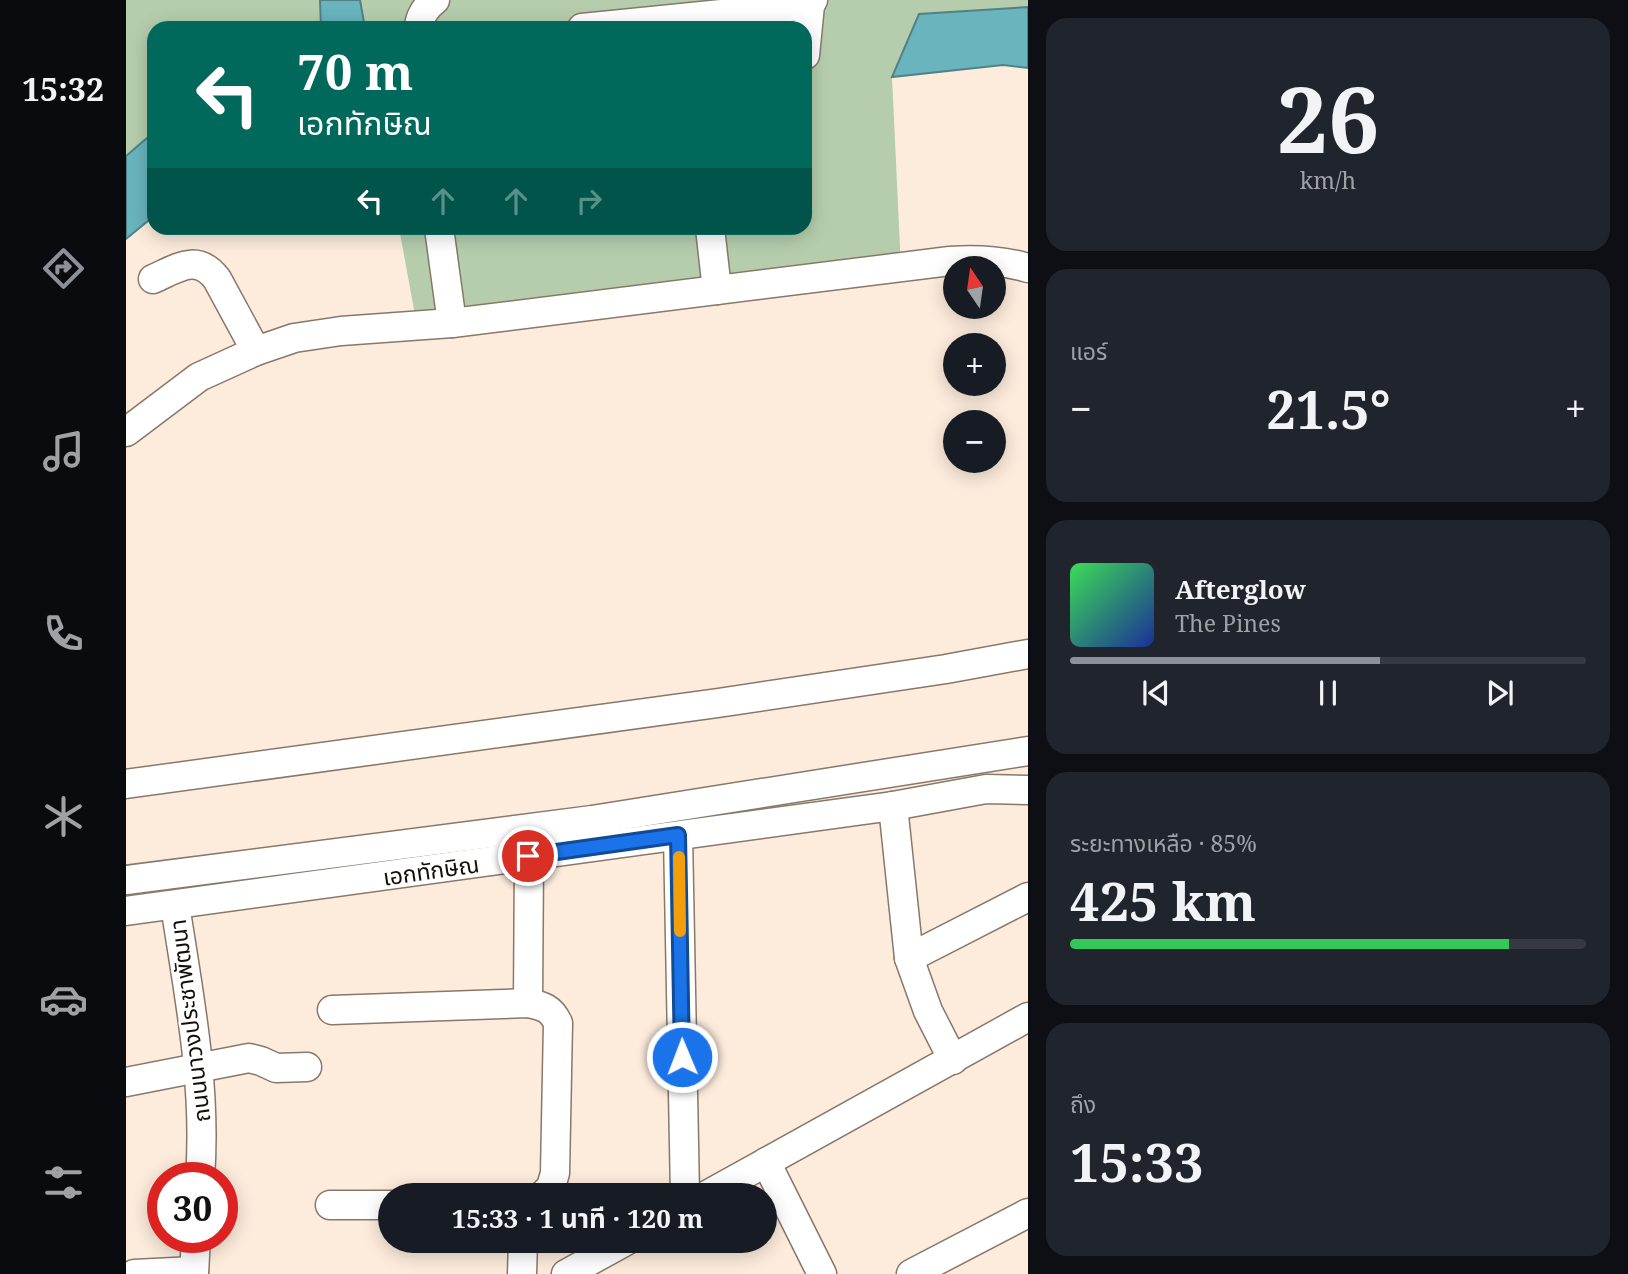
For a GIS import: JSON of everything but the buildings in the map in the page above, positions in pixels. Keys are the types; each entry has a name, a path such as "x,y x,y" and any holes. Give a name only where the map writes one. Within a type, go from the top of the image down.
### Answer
{"street":[{"path":"419,21 424,10 435,0"},
{"path":"646,21 811,3 809,21"},
{"path":"440,235 452,323"},
{"path":"711,235 717,290"},
{"path":"126,432 199,377 256,351 294,338 452,323 950,261 979,259 1027,262"},
{"path":"153,279 183,266 197,264 208,268 217,279 256,351"},
{"path":"126,784 731,701 946,670 1028,654"},
{"path":"126,880 592,820 1028,751"},
{"name":"เอกทักษิณ","path":"126,911 893,806 986,789 1028,790"},
{"path":"893,806 909,958 928,1011 953,1060"},
{"path":"678,835 685,1183"},
{"path":"528,856 528,1003"},
{"path":"909,958 1028,897"},
{"name":"ถนนนาวงประชาพัฒนา","path":"175,905 198,1066 202,1108 200,1162"},
{"path":"332,1010 528,1003 545,1006 554,1014 558,1023 555,1173 552,1183"},
{"path":"729,1183 1028,1017"},
{"path":"126,1082 249,1058 261,1060 276,1068 307,1067"},
{"path":"766,1163 822,1274"},
{"path":"330,1205 378,1205"},
{"path":"911,1274 1028,1213"},
{"path":"134,1274 194,1273 195,1253"},
{"path":"522,1274 523,1253"},
{"path":"566,1274 604,1253"}],"green space":[{"path":"126,0 1028,0 1028,7 919,14 892,77 901,268 417,326 400,235 812,235 812,21 147,21 147,138 126,156"}],"water":[{"path":"320,0 360,0 364,21 321,21"},
{"path":"1028,7 1028,68 1003,65 892,77 919,14"},
{"path":"147,138 147,222 126,239 126,156"}],"slow traffic":[{"path":"679,857 680,931"}],"route":[{"path":"528,856 678,835 682,1057"}]}
